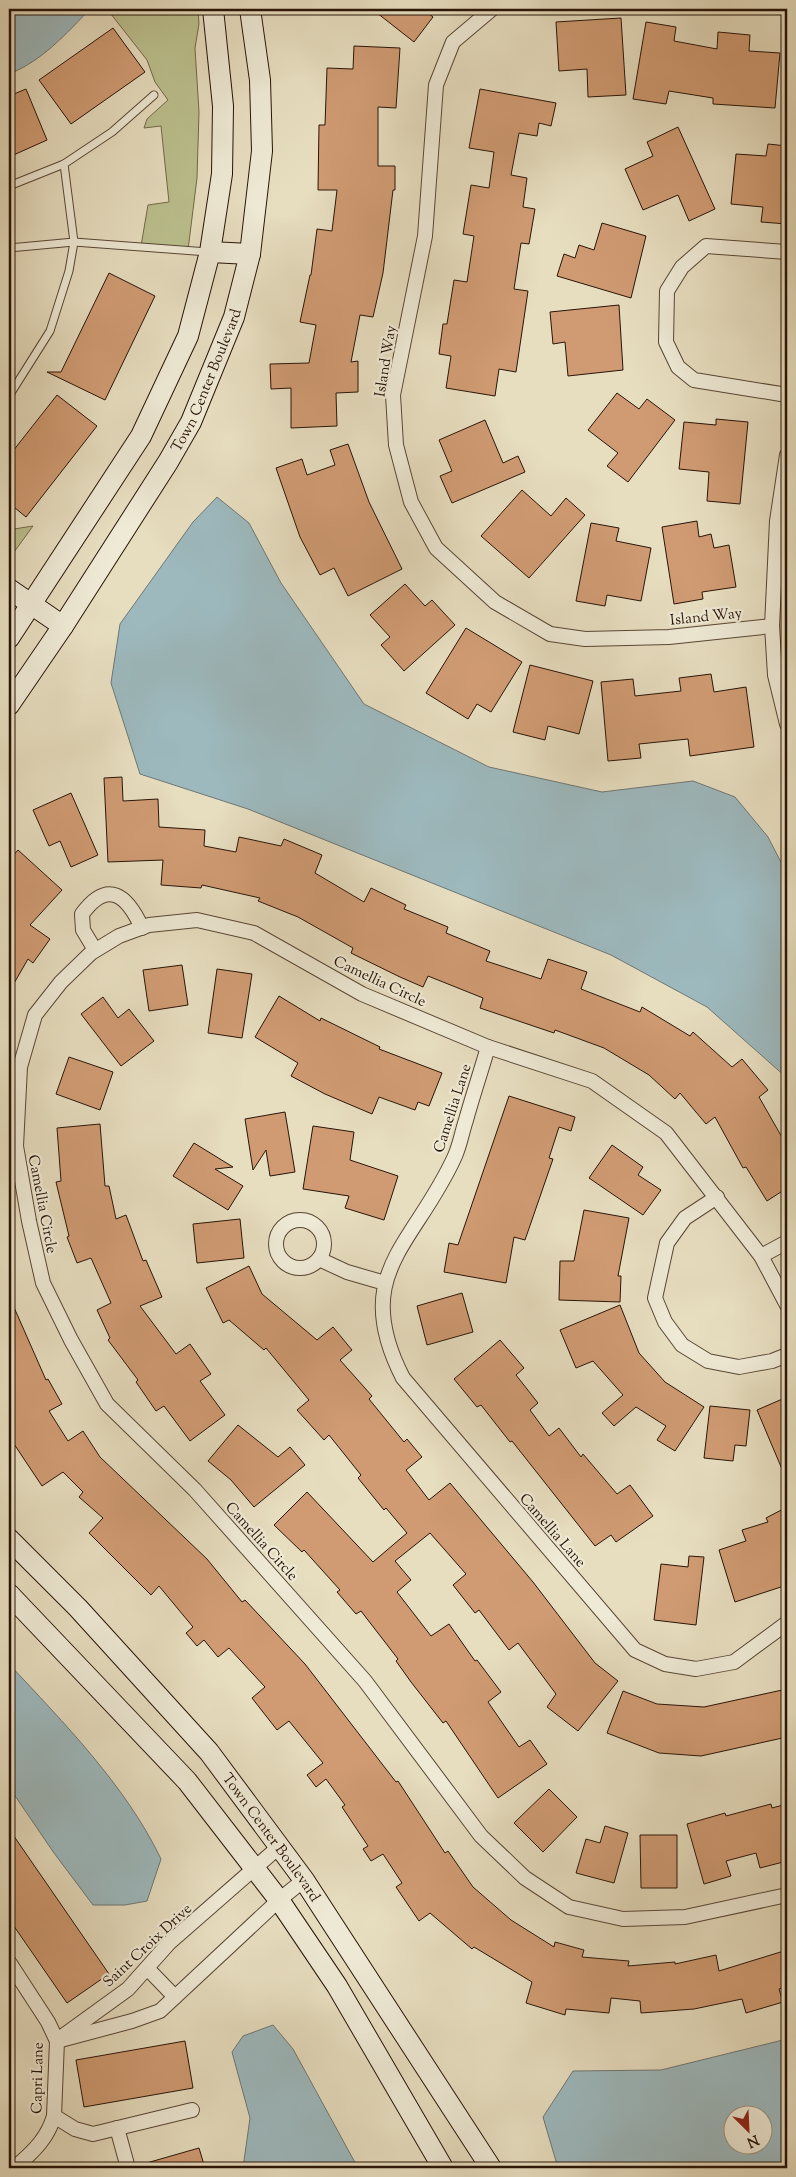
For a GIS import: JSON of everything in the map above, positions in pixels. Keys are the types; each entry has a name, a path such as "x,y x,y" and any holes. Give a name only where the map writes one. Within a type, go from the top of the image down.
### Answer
{"street":[{"path":"9,638 141,436 188,336 210,252 222,174 224,126 213,9"},
{"name":"Town Center Boulevard","path":"9,705 63,626 168,462 191,422 234,317 250,254 262,151 260,80 250,9"},
{"name":"Island Way","path":"492,9 453,42 436,85 425,236 393,395 396,445 411,502 436,548 495,602 550,634 585,639 669,637 772,626"},
{"path":"787,252 706,246 682,267 667,291 666,342 678,367 694,380 787,395"},
{"path":"210,252 250,254"},
{"path":"787,455 777,521 772,626 775,674 787,724"},
{"path":"9,589 63,626"},
{"path":"95,950 84,930 82,914 92,900 108,894 120,896 130,906 142,928"},
{"name":"Camellia Circle","path":"787,1305 761,1256 666,1132 592,1081 488,1047 362,994 254,933 197,920 142,928 119,936 95,950 60,982 36,1015 20,1067 16,1146 29,1221 42,1283 107,1404 195,1490 365,1681 481,1836 526,1878 569,1907 623,1919 685,1917 787,1895"},
{"name":"Camellia Lane","path":"488,1047 455,1155 431,1202 402,1243 385,1283 382,1298 384,1331 403,1378 635,1650 665,1664 696,1669 734,1662 787,1623"},
{"path":"717,1197 685,1218 667,1243 655,1298 665,1322 682,1345 708,1361 739,1366 772,1362 787,1354"},
{"path":"761,1256 787,1242"},
{"path":"319,1259 347,1272 385,1283"},
{"name":"Town Center Boulevard","path":"9,1539 78,1608 209,1752 304,1880 491,2168"},
{"name":"Town Center Boulevard","path":"9,1594 187,1781 279,1900 337,1986 443,2168"},
{"name":"Saint Croix Drive","path":"57,2041 128,1988 169,1943 255,1870 280,1846"},
{"path":"57,2041 132,2021 160,2011 279,1900 304,1880"},
{"name":"Capri Lane","path":"9,1962 48,2022 57,2041 54,2116 51,2128 37,2148 16,2167"},
{"path":"147,1968 175,1997"},
{"path":"54,2116 75,2129 93,2134 192,2110"},
{"path":"117,2128 128,2168"}],"lane":[{"path":"9,186 64,164 112,132 154,95"},
{"path":"9,396 50,331 69,271 74,242 64,164"},
{"path":"9,248 74,242 210,252"}],"green space":[{"path":"107,9 198,9 199,24 195,48 199,112 197,178 188,250 141,246 148,205 169,202 161,126 144,128 147,119 168,100 155,82 147,60"},
{"path":"9,526 14,529 33,526 9,559"}],"water":[{"path":"9,9 90,9 63,37 43,54 9,74"},
{"path":"217,497 249,523 281,583 364,704 489,767 602,792 693,781 735,797 768,837 787,874 787,1078 707,1007 611,955 248,809 140,774 111,683 120,624 193,522"},
{"path":"9,1664 92,1756 112,1781 147,1832 161,1859 147,1901 125,1905 93,1905 54,1853 9,1787"},
{"path":"273,2025 293,2049 358,2168 243,2168 250,2118 232,2052 243,2036"},
{"path":"787,2039 787,2168 558,2168 543,2117 573,2071 661,2070"}],"building":[{"path":"372,9 423,9 433,17 414,42"},
{"path":"621,18 626,95 588,97 587,69 559,71 556,22"},
{"path":"646,22 676,27 674,41 717,49 718,32 750,35 749,51 780,53 775,108 713,104 713,98 669,91 666,104 633,99"},
{"path":"113,28 145,72 71,124 39,80"},
{"path":"354,46 400,48 396,108 378,107 378,166 395,166 395,190 393,190 383,273 373,317 360,315 351,362 358,361 358,392 336,393 337,426 291,428 291,388 271,389 270,364 309,363 316,325 300,322 311,275 317,229 332,231 337,190 318,190 319,125 325,125 327,68 353,69"},
{"path":"26,89 47,140 9,157 9,96"},
{"path":"480,89 556,103 551,126 539,123 537,136 519,133 511,175 527,178 523,207 535,209 529,244 521,243 514,289 528,291 516,372 499,369 495,396 446,388 451,356 439,354 443,324 447,324 454,280 467,282 474,236 463,234 471,185 489,188 494,152 469,148"},
{"path":"678,127 715,209 689,221 678,195 643,210 625,169 653,156 647,142"},
{"path":"768,144 787,146 787,224 761,222 763,207 731,204 736,154 766,156"},
{"path":"602,223 646,236 631,298 557,276 564,254 575,258 579,245 594,250"},
{"path":"109,273 155,296 105,400 47,372 61,372"},
{"path":"619,305 623,370 568,376 565,342 553,344 550,312"},
{"path":"617,393 639,409 647,399 675,420 628,482 607,466 618,453 588,430"},
{"path":"57,395 97,426 26,517 9,503 9,456"},
{"path":"716,419 748,422 740,504 707,501 709,472 679,469 684,422 716,425"},
{"path":"485,420 503,463 518,456 525,472 452,503 440,476 452,471 439,440"},
{"path":"348,444 369,502 402,569 348,596 334,568 320,575 300,537 276,468 302,459 307,475 335,465 330,450"},
{"path":"522,490 551,516 566,498 585,515 529,578 481,536"},
{"path":"697,521 699,537 711,534 714,548 729,545 736,587 702,592 703,599 674,604 662,527"},
{"path":"591,523 619,528 616,541 651,548 641,601 607,595 605,606 576,601"},
{"path":"405,584 425,606 432,600 455,625 404,671 381,645 390,637 370,615"},
{"path":"466,628 522,662 491,712 477,704 468,719 426,693"},
{"path":"530,665 593,681 579,734 548,726 545,740 513,732"},
{"path":"711,674 714,692 746,687 754,747 690,756 688,739 639,744 641,758 608,761 601,682 633,679 635,696 681,691 679,678"},
{"path":"122,777 123,801 158,799 159,827 205,830 204,846 236,852 239,837 281,846 284,839 322,855 315,873 364,902 371,888 406,905 404,909 448,927 446,933 490,951 486,961 541,979 548,959 587,972 581,989 640,1012 642,1007 690,1036 693,1032 732,1067 742,1059 768,1090 759,1097 787,1146 787,1188 767,1201 746,1167 743,1168 715,1117 706,1124 680,1093 675,1099 649,1075 604,1048 555,1030 554,1033 480,1008 483,998 428,976 423,987 400,977 351,953 353,948 298,917 258,901 260,898 202,885 201,888 161,885 163,860 108,862 104,778"},
{"path":"71,793 98,855 71,867 60,841 49,846 33,810"},
{"path":"18,850 62,890 30,925 50,939 33,963 28,959 9,992 9,860"},
{"path":"182,965 188,1005 149,1011 143,970"},
{"path":"217,969 252,974 242,1038 208,1033"},
{"path":"279,996 320,1021 321,1018 380,1047 379,1049 442,1073 429,1106 418,1102 415,1110 379,1097 372,1114 325,1094 291,1076 298,1063 255,1037"},
{"path":"103,997 118,1018 129,1009 154,1041 121,1066 81,1014"},
{"path":"69,1057 113,1072 100,1110 56,1094"},
{"path":"509,1096 575,1117 571,1131 559,1127 549,1158 553,1159 525,1240 514,1237 506,1283 444,1272 449,1243 458,1245"},
{"path":"285,1112 295,1172 270,1176 266,1150 253,1170 245,1119"},
{"path":"100,1124 105,1186 109,1186 116,1219 126,1215 143,1261 146,1260 162,1297 140,1306 176,1354 190,1344 211,1374 200,1381 225,1415 190,1441 164,1406 156,1411 136,1382 138,1380 108,1340 110,1338 97,1310 111,1303 91,1258 77,1263 67,1237 69,1236 56,1182 61,1181 57,1128"},
{"path":"313,1126 354,1132 350,1160 398,1176 384,1220 345,1208 349,1196 303,1189"},
{"path":"194,1143 233,1167 215,1169 243,1186 228,1210 173,1176"},
{"path":"612,1145 643,1167 638,1175 661,1190 643,1215 589,1178"},
{"path":"584,1210 629,1218 618,1276 621,1276 620,1302 559,1300 560,1261 574,1261"},
{"path":"240,1219 244,1258 197,1263 193,1224"},
{"path":"249,1266 262,1294 317,1340 333,1327 352,1350 340,1360 372,1396 369,1399 404,1442 407,1439 422,1457 406,1470 429,1500 450,1483 533,1582 595,1663 618,1681 578,1731 547,1707 556,1694 518,1643 509,1650 479,1610 475,1613 453,1585 466,1574 430,1533 395,1561 411,1580 397,1592 431,1636 449,1624 475,1661 477,1660 501,1692 488,1702 519,1747 530,1740 547,1764 498,1798 446,1721 443,1723 411,1682 396,1661 398,1659 361,1611 356,1614 337,1592 340,1590 304,1550 302,1552 274,1525 307,1492 373,1562 407,1533 386,1508 384,1510 358,1478 361,1475 329,1435 324,1440 297,1410 309,1400 266,1348 264,1350 229,1320 223,1323 206,1288"},
{"path":"462,1293 473,1332 427,1345 417,1306"},
{"path":"9,1296 46,1380 48,1379 62,1404 49,1411 68,1441 83,1431 100,1457 207,1559 242,1602 245,1600 305,1664 396,1782 398,1781 445,1853 448,1851 473,1887 511,1920 554,1947 555,1942 584,1950 582,1957 629,1961 628,1966 675,1962 675,1964 716,1955 719,1971 787,1950 787,1986 779,1989 783,2002 746,2013 742,1999 694,2009 641,2013 640,2001 611,1998 609,2013 566,2009 565,2015 526,2003 532,1982 474,1947 472,1949 430,1913 419,1921 396,1887 402,1883 383,1854 371,1861 363,1849 368,1846 342,1807 345,1805 326,1779 316,1787 307,1775 323,1763 289,1721 277,1730 252,1698 265,1687 229,1648 218,1657 204,1640 197,1646 186,1633 193,1627 159,1586 151,1595 89,1533 103,1518 79,1497 83,1492 63,1472 42,1486 14,1444 9,1447"},
{"path":"620,1305 639,1353 665,1382 704,1407 675,1451 657,1440 666,1426 636,1407 614,1426 602,1413 623,1395 593,1361 576,1368 560,1330"},
{"path":"500,1340 524,1368 516,1375 538,1403 530,1410 549,1436 559,1428 581,1457 583,1454 617,1494 630,1485 653,1516 616,1542 611,1535 595,1546 512,1441 510,1442 481,1405 477,1407 454,1379"},
{"path":"787,1397 787,1481 757,1410"},
{"path":"710,1406 750,1410 746,1446 735,1445 733,1461 704,1458"},
{"path":"238,1425 278,1457 290,1447 305,1465 254,1507 231,1480 208,1461"},
{"path":"787,1507 787,1585 735,1602 719,1550 746,1541 742,1530 768,1522 766,1518"},
{"path":"689,1556 704,1557 696,1625 654,1620 661,1564 688,1567"},
{"path":"787,1689 787,1737 701,1756 659,1753 607,1733 623,1691 657,1704 704,1707"},
{"path":"549,1789 577,1817 543,1852 514,1823"},
{"path":"771,1804 772,1808 787,1804 787,1861 760,1868 756,1853 726,1861 731,1876 704,1884 687,1824 725,1813 726,1816"},
{"path":"605,1826 628,1833 614,1883 576,1873 586,1839 600,1843"},
{"path":"9,1829 109,1974 67,2003 9,1919"},
{"path":"640,1835 677,1835 677,1888 641,1888"},
{"path":"185,2041 193,2088 84,2107 76,2060"},
{"path":"199,2148 205,2168 144,2168 143,2164"}]}
